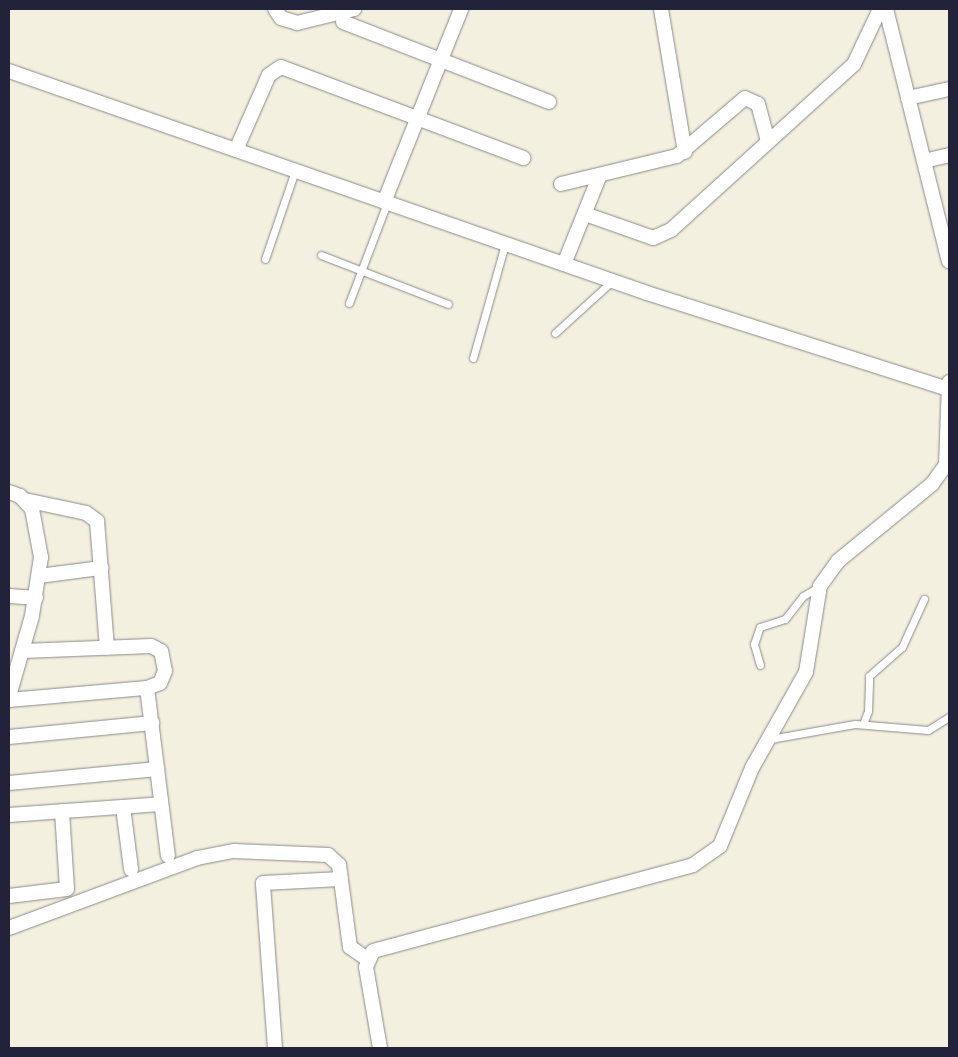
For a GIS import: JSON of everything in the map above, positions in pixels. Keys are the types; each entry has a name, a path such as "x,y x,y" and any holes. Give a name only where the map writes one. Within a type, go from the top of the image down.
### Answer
{"street":[{"path":"275,9 282,18 297,23 354,9"},
{"path":"386,202 461,9"},
{"path":"661,9 684,152"},
{"path":"585,214 648,237 663,235 854,64 880,9"},
{"path":"886,9 924,161 945,223 949,261"},
{"path":"342,22 442,58 549,102"},
{"path":"236,150 269,75 278,67 523,158"},
{"path":"9,71 612,281 949,385 948,455 941,475 838,561 820,586 806,672 752,768 720,846 704,859 386,945 368,959"},
{"path":"908,98 949,89"},
{"path":"561,184 684,152 745,98 758,104 768,141"},
{"path":"924,161 949,156"},
{"path":"564,264 600,175"},
{"path":"9,492 26,500 95,518 107,648"},
{"path":"10,688 36,598 39,576 40,534 26,500"},
{"path":"39,576 100,568"},
{"path":"9,596 36,598"},
{"path":"9,700 147,688 163,679 161,651 146,646 22,651"},
{"path":"147,688 168,856"},
{"path":"9,736 152,723"},
{"path":"9,783 157,769"},
{"path":"9,815 161,804"},
{"path":"123,807 131,870"},
{"path":"9,896 68,889 62,811"},
{"path":"9,928 188,861 234,850 328,855 339,865 350,947 368,959 380,1048"},
{"path":"275,1048 263,883 341,879"}],"lane":[{"path":"265,259 295,171"},
{"path":"349,303 386,202"},
{"path":"473,358 505,244"},
{"path":"321,255 448,304"},
{"path":"555,333 612,281"},
{"path":"760,665 754,644 760,627 785,619 803,596 820,586"},
{"path":"862,724 868,711 869,676 902,647 924,599"},
{"path":"770,739 862,724 928,730 949,717"}]}
